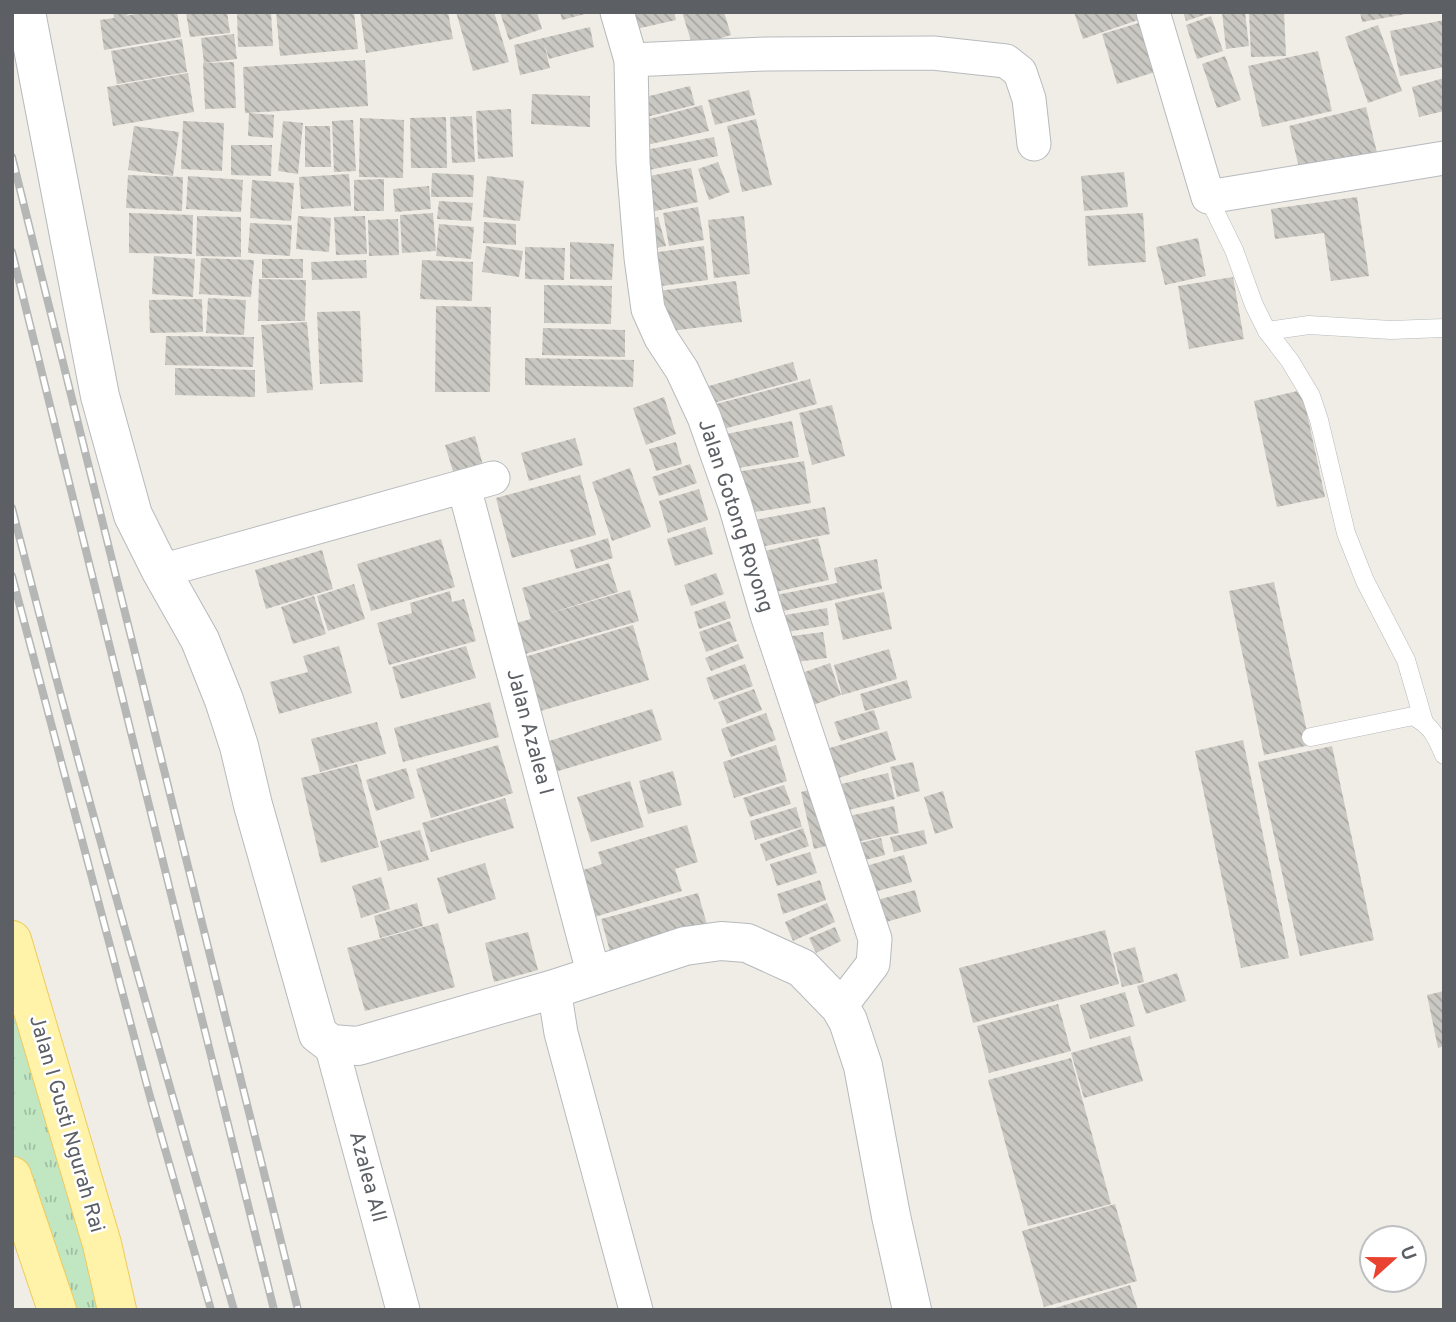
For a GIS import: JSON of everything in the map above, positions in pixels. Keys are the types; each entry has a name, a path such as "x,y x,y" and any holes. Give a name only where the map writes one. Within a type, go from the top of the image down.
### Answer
{"main road":[{"name":"Jalan I Gusti Ngurah Rai","path":"12,940 102,1244 117,1310"},
{"path":"14,1191 57,1310"}],"street":[{"path":"26,12 100,396 133,515 200,640 224,700 318,1034 331,1044 358,1046 554,989 685,946 721,941 747,943 802,968 840,1007 848,1021 863,1066 912,1310"},
{"name":"Jalan Gotong Royong","path":"617,12 631,60 633,162 648,309 661,338 682,370 709,429 736,505 766,615 875,939 873,964 840,1007"},
{"path":"1153,12 1208,197 1444,158"},
{"path":"631,60 766,54 933,53 1006,61 1020,72 1029,99 1034,144"},
{"name":"Jalan Azalea I","path":"161,571 478,483 594,976"},
{"path":"554,989 561,1032 636,1310"},
{"name":"Azalea All","path":"331,1044 403,1310"}],"lane":[{"path":"1208,197 1234,250 1254,305 1267,331 1290,360 1311,396 1320,420 1346,533 1365,581 1406,660 1424,722"},
{"path":"1267,331 1309,326 1391,330 1444,328"},
{"path":"1311,737 1413,716 1424,722 1436,736 1444,755"}],"green space":[{"path":"12,940 117,1310 57,1310 12,1176"}],"building":[{"path":"113,12 133,12 125,16 147,12 177,12 181,37 104,50 100,20 114,18"},
{"path":"227,12 230,33 190,37 186,13"},
{"path":"237,12 271,12 273,46 238,47"},
{"path":"276,12 354,12 358,49 280,56"},
{"path":"360,12 448,12 453,39 366,53"},
{"path":"456,12 494,12 509,62 473,71"},
{"path":"500,12 537,12 542,29 509,40"},
{"path":"560,12 589,12 589,13 562,20"},
{"path":"632,12 674,12 676,20 636,29"},
{"path":"682,12 724,12 731,35 693,47"},
{"path":"1074,12 1135,12 1138,20 1083,39"},
{"path":"1183,12 1210,12 1210,13 1186,21"},
{"path":"1222,12 1245,12 1249,46 1226,49"},
{"path":"1249,12 1284,12 1286,56 1251,57"},
{"path":"1360,12 1406,12 1406,14 1362,22"},
{"path":"1211,16 1223,51 1197,59 1186,25"},
{"path":"1444,20 1444,67 1400,76 1390,31"},
{"path":"1142,22 1158,71 1117,84 1102,34"},
{"path":"1378,25 1402,91 1368,103 1345,37"},
{"path":"590,27 594,47 549,59 544,43 550,68 520,75 514,45"},
{"path":"234,34 237,59 204,63 201,38"},
{"path":"182,39 187,72 117,84 111,51"},
{"path":"1318,51 1332,111 1262,127 1248,66"},
{"path":"1225,56 1241,100 1217,108 1202,64"},
{"path":"365,60 368,106 245,113 243,67"},
{"path":"234,62 236,108 205,109 203,63"},
{"path":"188,73 194,112 113,126 107,87"},
{"path":"1444,78 1444,111 1419,117 1412,87"},
{"path":"690,86 695,105 638,119 633,100"},
{"path":"749,90 755,115 715,125 708,100"},
{"path":"532,94 590,96 590,127 531,124"},
{"path":"702,105 709,131 642,146 638,122"},
{"path":"1366,107 1379,161 1302,180 1289,126"},
{"path":"511,109 513,157 478,159 476,111"},
{"path":"249,113 274,115 273,138 248,136"},
{"path":"472,116 475,162 452,163 450,117"},
{"path":"446,117 447,168 411,168 410,118"},
{"path":"360,118 404,120 403,178 359,177"},
{"path":"756,119 772,185 742,192 727,126"},
{"path":"353,120 356,171 334,172 332,121"},
{"path":"183,121 224,123 222,171 181,169"},
{"path":"283,121 303,123 298,174 278,171"},
{"path":"134,126 179,132 173,176 128,170"},
{"path":"305,126 330,126 331,167 305,167"},
{"path":"714,137 718,156 644,171 640,151"},
{"path":"231,145 272,145 271,176 231,175"},
{"path":"718,162 730,192 709,200 698,169"},
{"path":"691,168 698,202 646,213 639,178"},
{"path":"1124,172 1128,207 1084,211 1081,176"},
{"path":"432,173 474,175 473,197 431,197"},
{"path":"349,174 351,206 301,209 299,177"},
{"path":"128,175 183,177 182,211 126,208"},
{"path":"188,176 243,180 241,212 186,209"},
{"path":"487,176 524,181 520,221 483,217"},
{"path":"384,179 384,211 354,211 354,180"},
{"path":"252,180 294,183 291,221 250,218"},
{"path":"429,186 431,209 395,212 393,189"},
{"path":"1357,197 1369,276 1331,281 1324,233 1275,239 1271,209"},
{"path":"439,201 473,203 471,221 437,219"},
{"path":"698,207 704,240 669,246 663,213"},
{"path":"129,213 193,215 192,254 129,253"},
{"path":"433,213 436,251 402,253 400,215"},
{"path":"1143,213 1146,262 1088,266 1085,216"},
{"path":"197,216 241,217 241,257 196,256"},
{"path":"298,216 331,218 329,252 296,249"},
{"path":"365,216 367,254 336,255 334,217"},
{"path":"744,216 750,274 714,278 708,220"},
{"path":"658,217 666,246 647,250 640,221"},
{"path":"398,219 399,255 369,256 368,220"},
{"path":"484,222 516,224 516,245 483,243"},
{"path":"250,223 292,225 290,256 248,253"},
{"path":"439,224 474,227 471,259 436,256"},
{"path":"1198,238 1206,276 1165,285 1156,247"},
{"path":"570,242 614,244 612,280 570,279"},
{"path":"486,246 523,251 519,277 482,272"},
{"path":"704,246 708,280 654,287 650,253"},
{"path":"525,247 565,248 564,280 525,279"},
{"path":"154,256 195,259 193,297 152,294"},
{"path":"201,258 254,260 251,297 199,294"},
{"path":"262,259 303,259 303,278 262,278"},
{"path":"366,260 367,278 312,280 311,262"},
{"path":"422,260 473,262 472,301 420,299"},
{"path":"1233,277 1244,339 1189,349 1178,286"},
{"path":"259,279 306,280 305,321 258,321"},
{"path":"736,281 742,322 663,332 658,291"},
{"path":"544,285 612,286 611,324 544,323"},
{"path":"208,298 246,300 244,335 206,333"},
{"path":"202,299 203,332 150,333 149,300"},
{"path":"436,306 491,307 490,392 435,392"},
{"path":"360,311 363,382 320,384 317,312"},
{"path":"307,322 313,390 267,393 261,325"},
{"path":"543,328 625,330 625,357 542,355"},
{"path":"166,336 254,337 253,367 165,365"},
{"path":"525,358 634,360 633,387 525,385"},
{"path":"793,362 798,380 706,405 702,388"},
{"path":"175,368 255,370 255,397 175,395"},
{"path":"810,379 817,404 712,432 705,407"},
{"path":"1302,390 1325,497 1277,507 1254,401"},
{"path":"664,397 676,434 646,445 633,408"},
{"path":"832,405 845,456 812,465 799,413"},
{"path":"792,421 799,457 728,470 721,435"},
{"path":"475,436 484,469 455,478 445,445"},
{"path":"575,438 583,465 529,481 521,453"},
{"path":"676,442 682,464 656,471 649,449"},
{"path":"804,461 811,503 743,514 736,472"},
{"path":"690,464 697,483 659,496 652,477"},
{"path":"630,468 651,527 612,541 592,482"},
{"path":"580,475 596,535 512,558 496,498"},
{"path":"699,489 708,520 668,533 659,501"},
{"path":"825,507 830,534 754,548 749,521"},
{"path":"705,527 713,554 675,566 667,539"},
{"path":"608,538 613,558 576,569 570,550"},
{"path":"818,538 829,580 771,593 761,552"},
{"path":"441,539 455,587 371,611 357,564"},
{"path":"322,550 333,589 266,609 255,570"},
{"path":"877,559 882,589 770,614 766,597 837,583 834,568"},
{"path":"609,563 618,592 544,615 630,590 639,621 525,654 516,623 531,619 522,588"},
{"path":"716,573 724,594 691,606 684,585"},
{"path":"1274,582 1310,745 1264,755 1229,591"},
{"path":"354,584 365,619 328,631 317,596"},
{"path":"450,591 452,602 464,599 476,641 389,665 377,623 412,613 410,603"},
{"path":"884,592 892,629 843,640 835,603"},
{"path":"314,596 326,634 293,644 281,607"},
{"path":"725,601 731,618 699,629 694,612"},
{"path":"827,608 829,625 781,633 779,616"},
{"path":"730,621 737,641 706,652 699,632"},
{"path":"633,625 649,680 537,712 521,658"},
{"path":"823,632 827,658 788,663 785,637"},
{"path":"738,644 744,658 711,671 705,658"},
{"path":"339,646 352,693 279,714 270,682 308,672 303,656"},
{"path":"466,646 476,678 401,699 392,667"},
{"path":"889,649 897,679 842,695 834,665"},
{"path":"830,663 841,695 802,709 791,677"},
{"path":"745,664 753,686 714,700 706,678"},
{"path":"907,680 912,698 865,711 860,694"},
{"path":"754,689 762,710 727,724 718,702"},
{"path":"490,702 499,737 403,762 394,728"},
{"path":"652,709 662,740 555,772 546,742"},
{"path":"874,710 880,729 841,741 834,722"},
{"path":"766,713 776,740 731,757 721,729"},
{"path":"377,722 386,754 320,772 311,739"},
{"path":"887,731 896,760 832,780 823,750"},
{"path":"1243,740 1289,958 1241,968 1195,751"},
{"path":"498,745 513,793 431,818 416,769"},
{"path":"776,745 787,781 734,798 723,762"},
{"path":"1332,746 1374,940 1300,956 1258,762"},
{"path":"913,762 920,791 897,797 890,767"},
{"path":"357,764 379,847 321,863 301,778"},
{"path":"406,768 415,798 376,811 366,780"},
{"path":"673,771 682,805 648,814 639,781"},
{"path":"888,773 895,799 844,811 837,785"},
{"path":"630,781 644,827 591,842 577,797"},
{"path":"784,785 791,804 750,817 743,798"},
{"path":"821,787 834,844 814,849 801,792"},
{"path":"943,791 953,828 935,834 924,797"},
{"path":"505,798 514,828 431,852 422,823"},
{"path":"894,806 899,833 851,843 845,817"},
{"path":"796,807 802,827 755,840 750,821"},
{"path":"687,825 698,862 675,869 682,891 591,918 577,872 602,864 598,852"},
{"path":"803,828 809,846 766,861 760,844"},
{"path":"420,830 429,860 388,871 380,841"},
{"path":"924,830 927,844 894,852 890,837"},
{"path":"881,838 885,855 853,863 848,846"},
{"path":"810,852 817,873 777,886 770,864"},
{"path":"904,855 912,882 866,894 859,868"},
{"path":"485,863 496,899 448,914 437,878"},
{"path":"381,877 390,909 361,918 352,886"},
{"path":"820,880 826,900 783,914 777,894"},
{"path":"915,890 921,912 879,924 873,901"},
{"path":"698,893 710,935 613,962 601,919"},
{"path":"417,903 423,926 380,938 374,916"},
{"path":"827,903 835,922 793,941 785,922"},
{"path":"438,923 455,987 365,1011 347,948"},
{"path":"835,927 841,941 816,953 809,938"},
{"path":"1105,930 1119,984 973,1023 959,968"},
{"path":"528,932 538,970 494,982 485,943"},
{"path":"1135,947 1144,982 1122,987 1113,953"},
{"path":"1177,973 1186,1001 1146,1014 1137,986"},
{"path":"1444,991 1444,1046 1438,1048 1427,995"},
{"path":"1125,992 1135,1026 1090,1039 1080,1005"},
{"path":"1058,1004 1071,1051 989,1073 977,1026"},
{"path":"1130,1036 1143,1081 1084,1098 1071,1053"},
{"path":"1071,1058 1111,1204 1028,1226 988,1080"},
{"path":"1115,1204 1137,1281 1044,1307 1022,1231"},
{"path":"1130,1285 1138,1310 1052,1310 1052,1309"}],"railway":[{"path":"12,157 298,1310"},
{"path":"12,252 274,1310"},
{"path":"12,508 92,810 234,1310"},
{"path":"12,576 149,1093 211,1310"}]}
